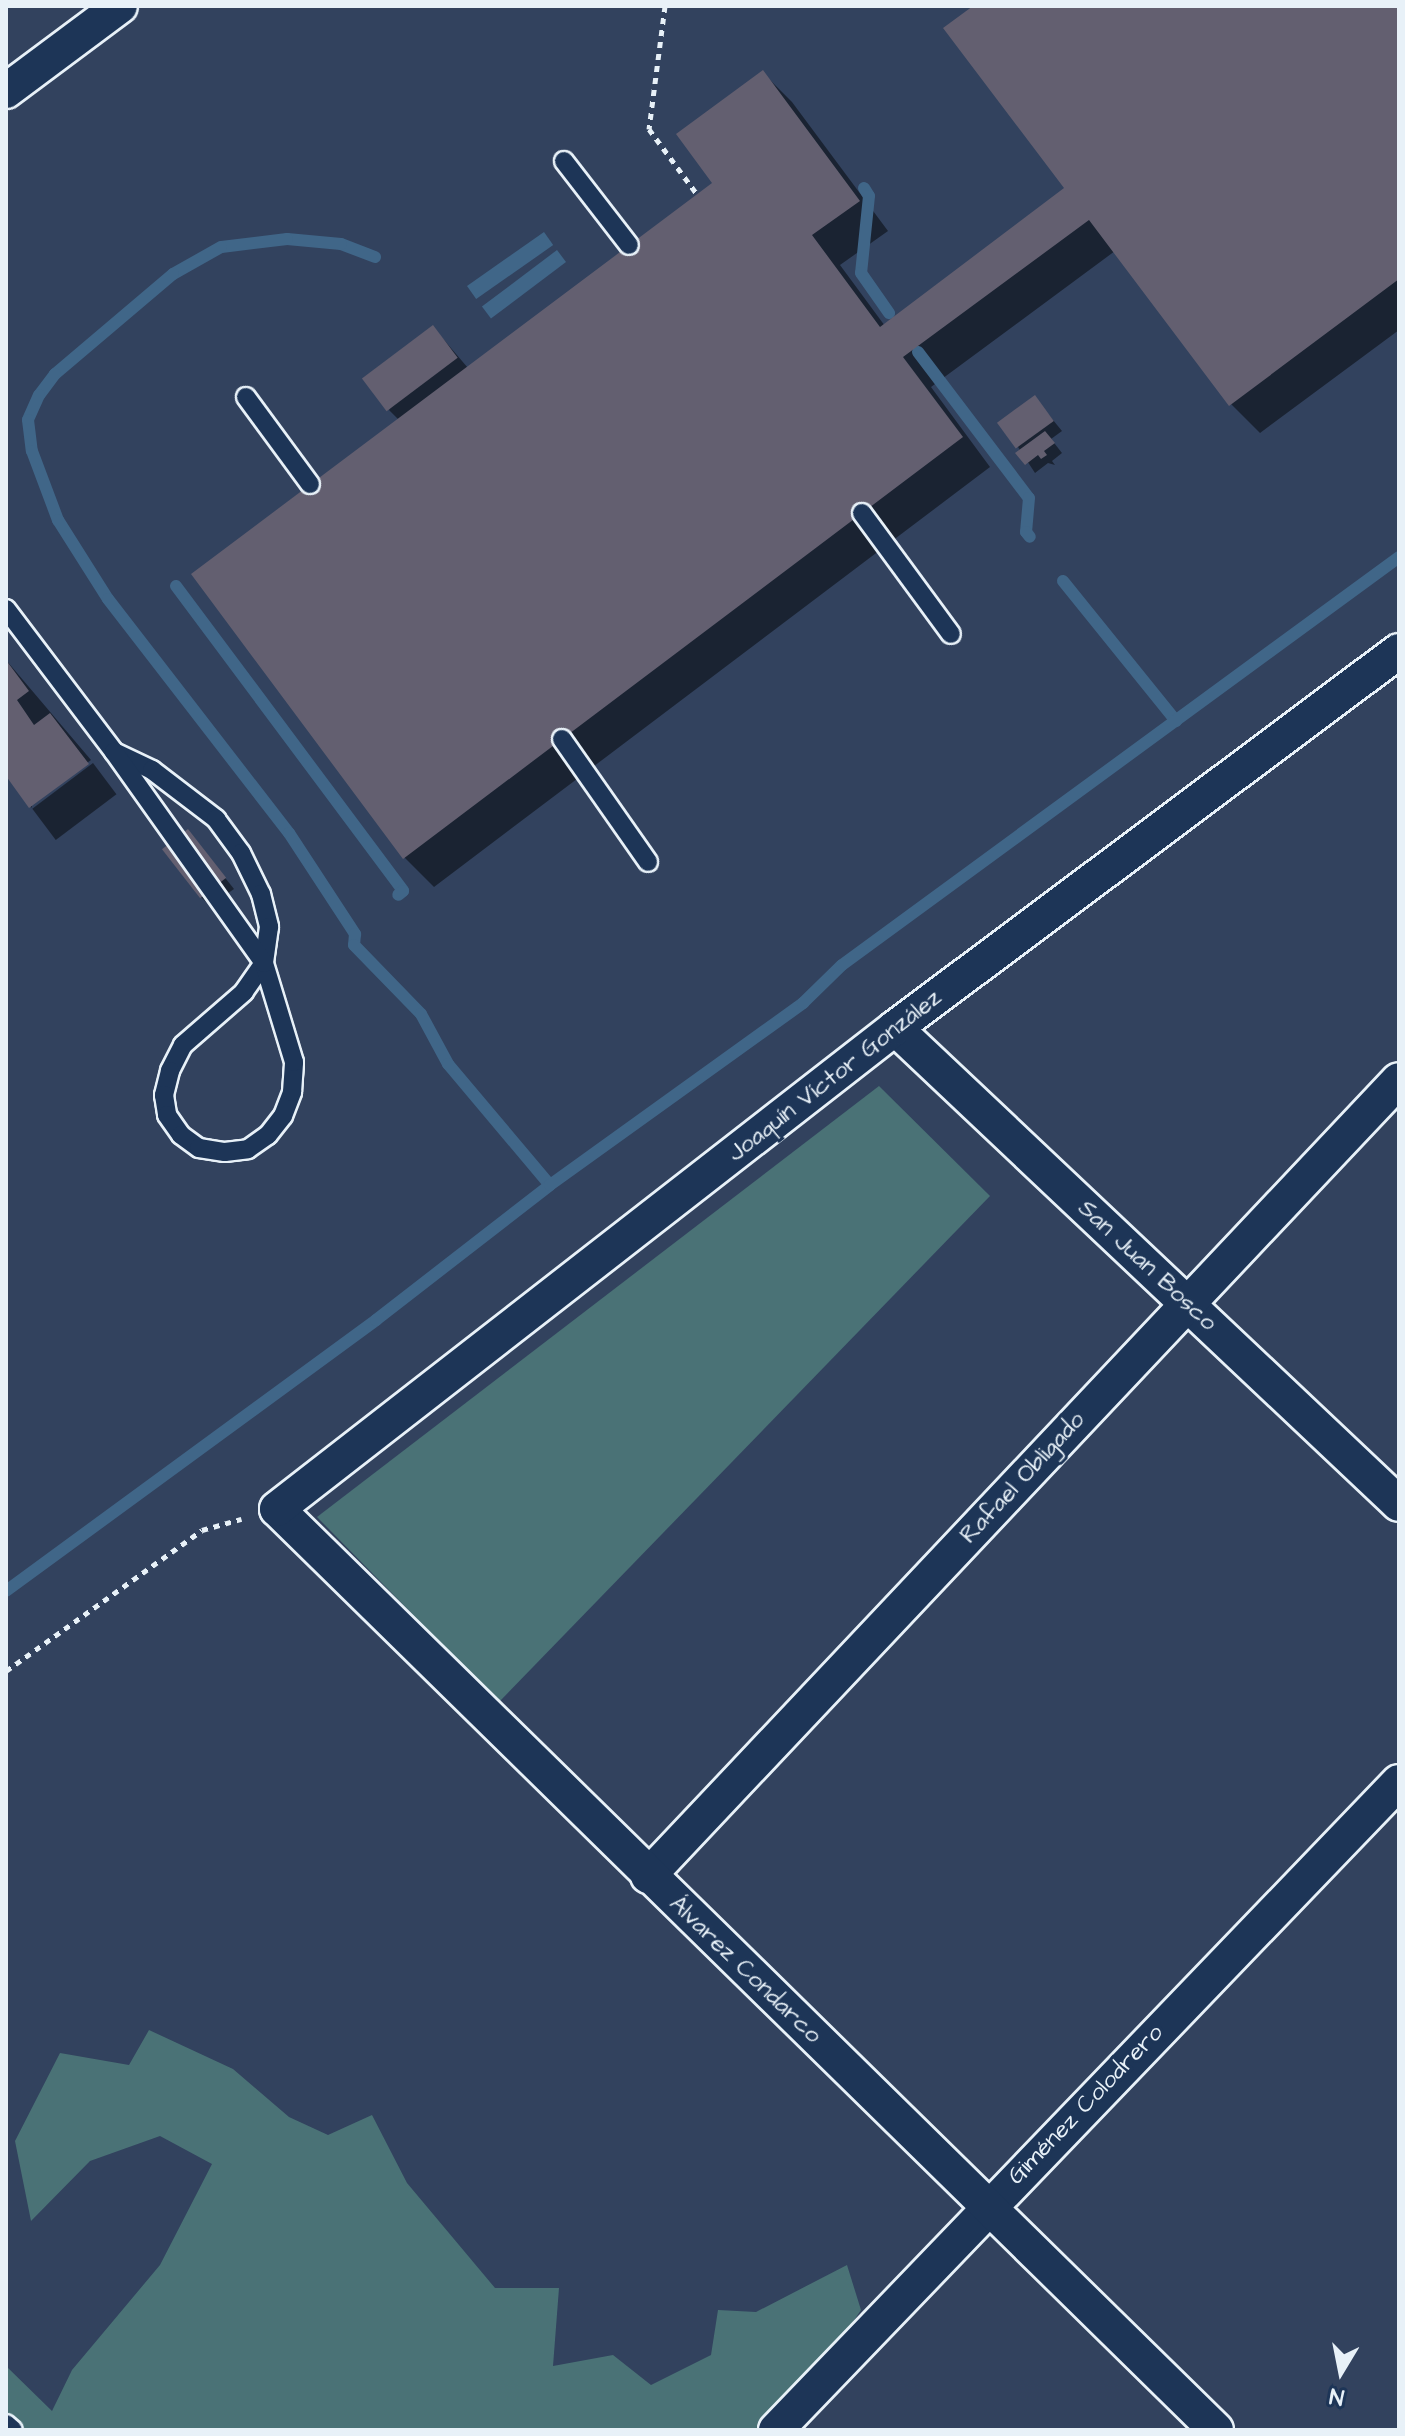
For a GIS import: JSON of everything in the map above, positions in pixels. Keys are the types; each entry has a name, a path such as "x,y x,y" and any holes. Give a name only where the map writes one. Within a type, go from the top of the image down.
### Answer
{"street":[{"path":"6,91 120,6"},
{"name":"Joaquín Víctor González","path":"277,1509 895,1028 1399,651"},
{"name":"San Juan Bosco","path":"895,1028 1399,1504"},
{"name":"Rafael Obligado","path":"648,1876 1399,1080"},
{"name":"Álvarez Condarco","path":"277,1509 1216,2430"},
{"name":"Giménez Colodrero","path":"776,2430 988,2206 1399,1782"}],"lane":[{"path":"564,161 629,245"},
{"path":"246,397 310,484"},
{"path":"862,513 951,634"},
{"path":"6,609 114,752 264,963 294,1062 292,1092 283,1116 268,1135 248,1149 225,1152 199,1148 181,1135 167,1115 164,1095 170,1071 183,1045 244,992 264,963 269,927 261,894 241,853 216,819 152,770 114,752"},
{"path":"562,739 648,862"},
{"path":"6,2424 13,2430"}],"path":[{"path":"665,6 649,129 697,194"},
{"path":"6,1671 202,1530 277,1509"}],"green space":[{"path":"879,1086 990,1196 499,1702 317,1517"},
{"path":"149,2030 233,2069 289,2117 328,2135 372,2115 407,2183 495,2288 559,2288 553,2366 613,2355 651,2385 711,2355 718,2310 756,2312 847,2265 861,2310 811,2384 769,2430 6,2430 6,2366 52,2411 72,2370 160,2265 212,2164 160,2136 90,2161 31,2221 15,2141 60,2053 129,2065"}],"water":[{"path":"544,232 553,245 476,299 467,286"},
{"path":"557,250 566,262 491,319 482,307"}],"building":[{"path":"973,6 1399,6 1399,279 1229,406 1089,220 903,357 963,437 403,859 191,574 712,183 676,134 763,70 860,201 812,235 880,327 1064,188 943,28"},
{"path":"433,325 458,358 387,411 362,379"},
{"path":"1035,395 1054,421 1016,449 997,423"},
{"path":"1045,431 1055,443 1044,451 1047,455 1041,459 1038,455 1025,465 1015,453"},
{"path":"6,660 29,691 17,700 34,725 50,713 89,764 29,808 6,776"},
{"path":"188,829 226,878 200,898 162,849"}],"waterway":[{"path":"864,188 869,196 861,273 889,313"},
{"path":"375,257 341,244 287,239 221,247 173,274 55,374 39,395 28,420 32,451 58,520 108,599 289,833 355,934 354,945 421,1014 448,1064 550,1185"},
{"path":"918,352 1029,498 1026,532 1030,537"},
{"path":"6,1591 376,1320 550,1185 803,1003 842,965 1399,557"},
{"path":"1063,581 1176,721"},
{"path":"176,586 403,891 398,895"}]}
